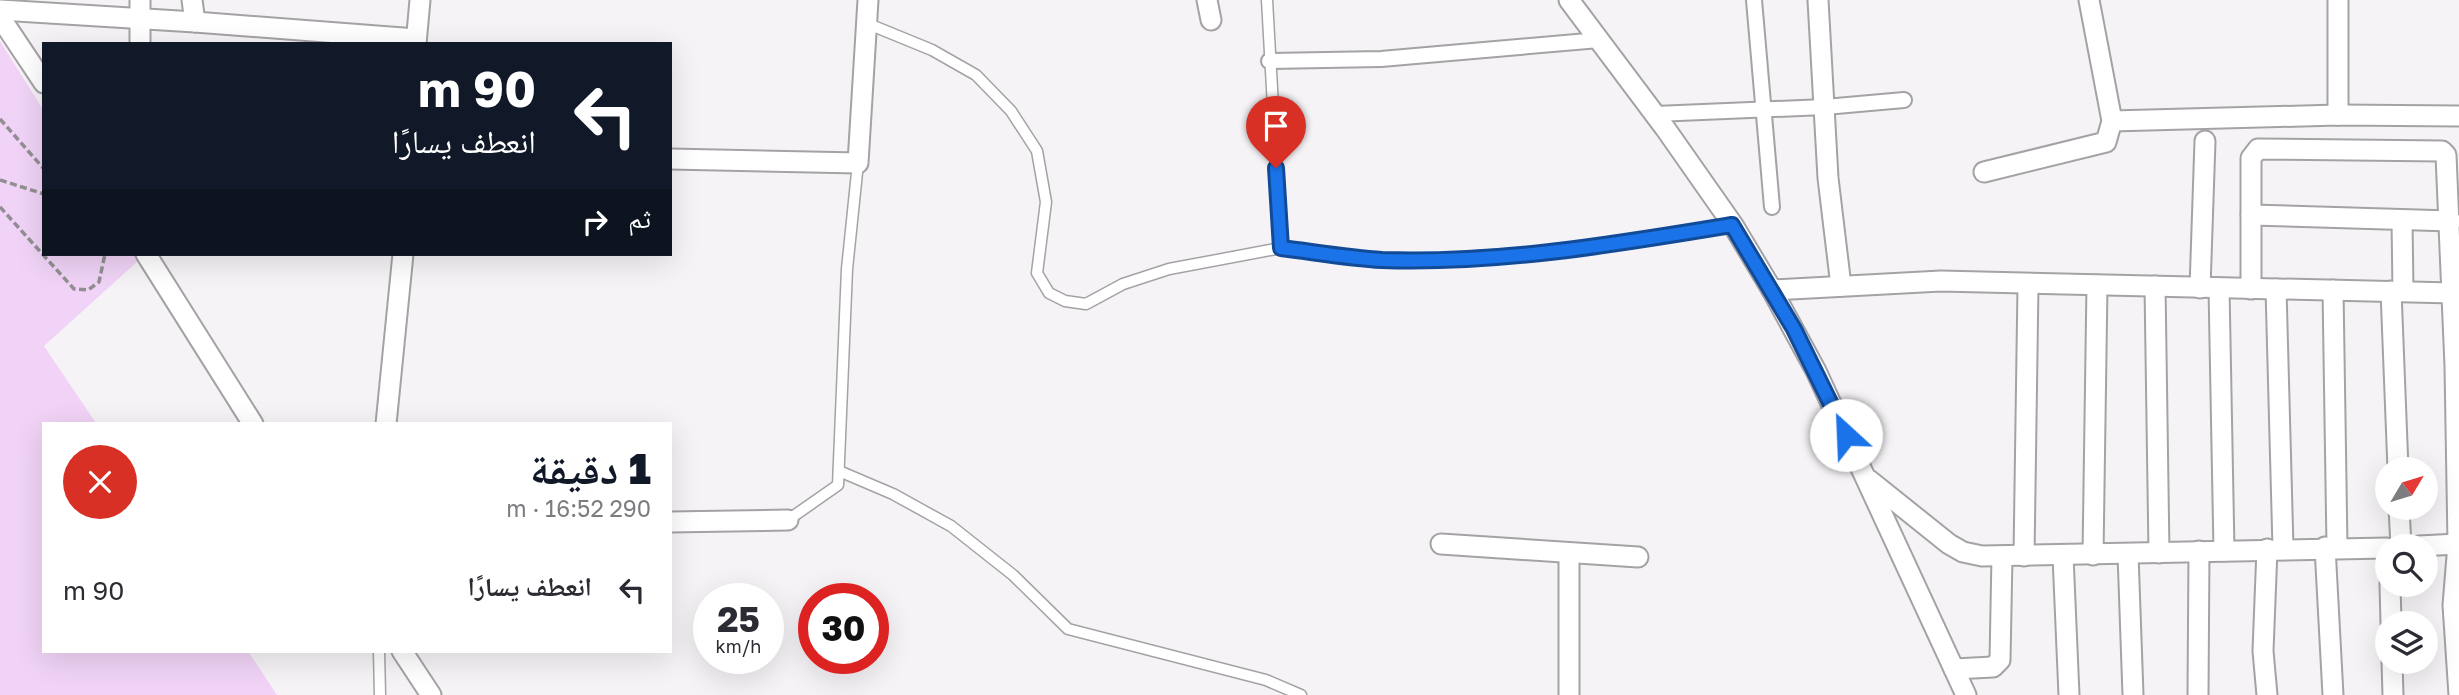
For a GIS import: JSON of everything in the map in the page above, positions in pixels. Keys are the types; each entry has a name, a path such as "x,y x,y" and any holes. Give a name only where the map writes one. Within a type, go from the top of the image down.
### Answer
{"street":[{"path":"192,0 195,22"},
{"path":"0,10 141,9 195,22 416,42 420,0"},
{"path":"672,159 858,163 868,0"},
{"path":"1569,0 1655,114 1732,225 1772,290 1816,371 1966,695"},
{"path":"1754,0 1761,110 1772,207"},
{"path":"1818,0 1828,178 1841,286"},
{"path":"1984,172 2106,142 2112,121 2089,0"},
{"path":"2338,0 2338,115"},
{"path":"141,9 141,42"},
{"path":"0,17 42,76"},
{"path":"1269,61 1381,59 1599,40"},
{"path":"1655,114 1825,107 1905,100"},
{"path":"2112,121 2338,115 2459,116"},
{"path":"2206,141 2210,288 2224,551"},
{"path":"2251,289 2252,158 2258,149 2442,151 2448,159 2458,544 2453,605 2459,695"},
{"path":"2252,215 2451,221"},
{"path":"2398,457 2397,291 2402,219"},
{"path":"147,256 252,422"},
{"path":"386,422 403,256"},
{"path":"1772,290 1941,281 2453,293"},
{"path":"2024,556 2028,285"},
{"path":"2093,555 2096,285"},
{"path":"2155,286 2159,553"},
{"path":"2267,695 2263,651 2275,549 2276,289"},
{"path":"2333,290 2333,695"},
{"path":"1866,477 1956,548 1982,556 2375,548"},
{"path":"672,522 788,520"},
{"path":"1440,544 1638,557"},
{"path":"2438,545 2458,544"},
{"path":"2198,695 2199,551"},
{"path":"1569,554 1569,695"},
{"path":"2129,554 2133,695"},
{"path":"1954,669 1993,667 2000,660 2003,556"},
{"path":"2063,556 2069,695"},
{"path":"403,653 431,695"},
{"path":"2392,674 2393,695"}],"lane":[{"path":"1267,0 1281,248"},
{"path":"866,23 932,50 975,75 1011,111 1037,152 1046,202 1037,273 1049,293 1065,301 1086,304 1132,281 1169,269 1281,248 1380,260 1436,259 1585,249 1732,225"},
{"path":"788,520 836,488 839,471 847,269 858,163"},
{"path":"839,471 893,494 951,526 1013,575 1069,629 1266,680 1301,695"},
{"path":"379,653 380,695"}],"path":[{"path":"0,120 42,167"},
{"path":"0,180 42,193"},
{"path":"0,207 42,254"},
{"path":"44,256 74,289 88,290 99,282 105,256"}],"shaded area":[{"path":"0,41 42,108 42,256 134,256 138,261 44,346 95,422 42,422 42,653 249,653 277,695 0,695"}],"route":[{"path":"1276,168 1281,248 1380,260 1436,259 1585,249 1732,225 1794,329 1846,435"}]}
